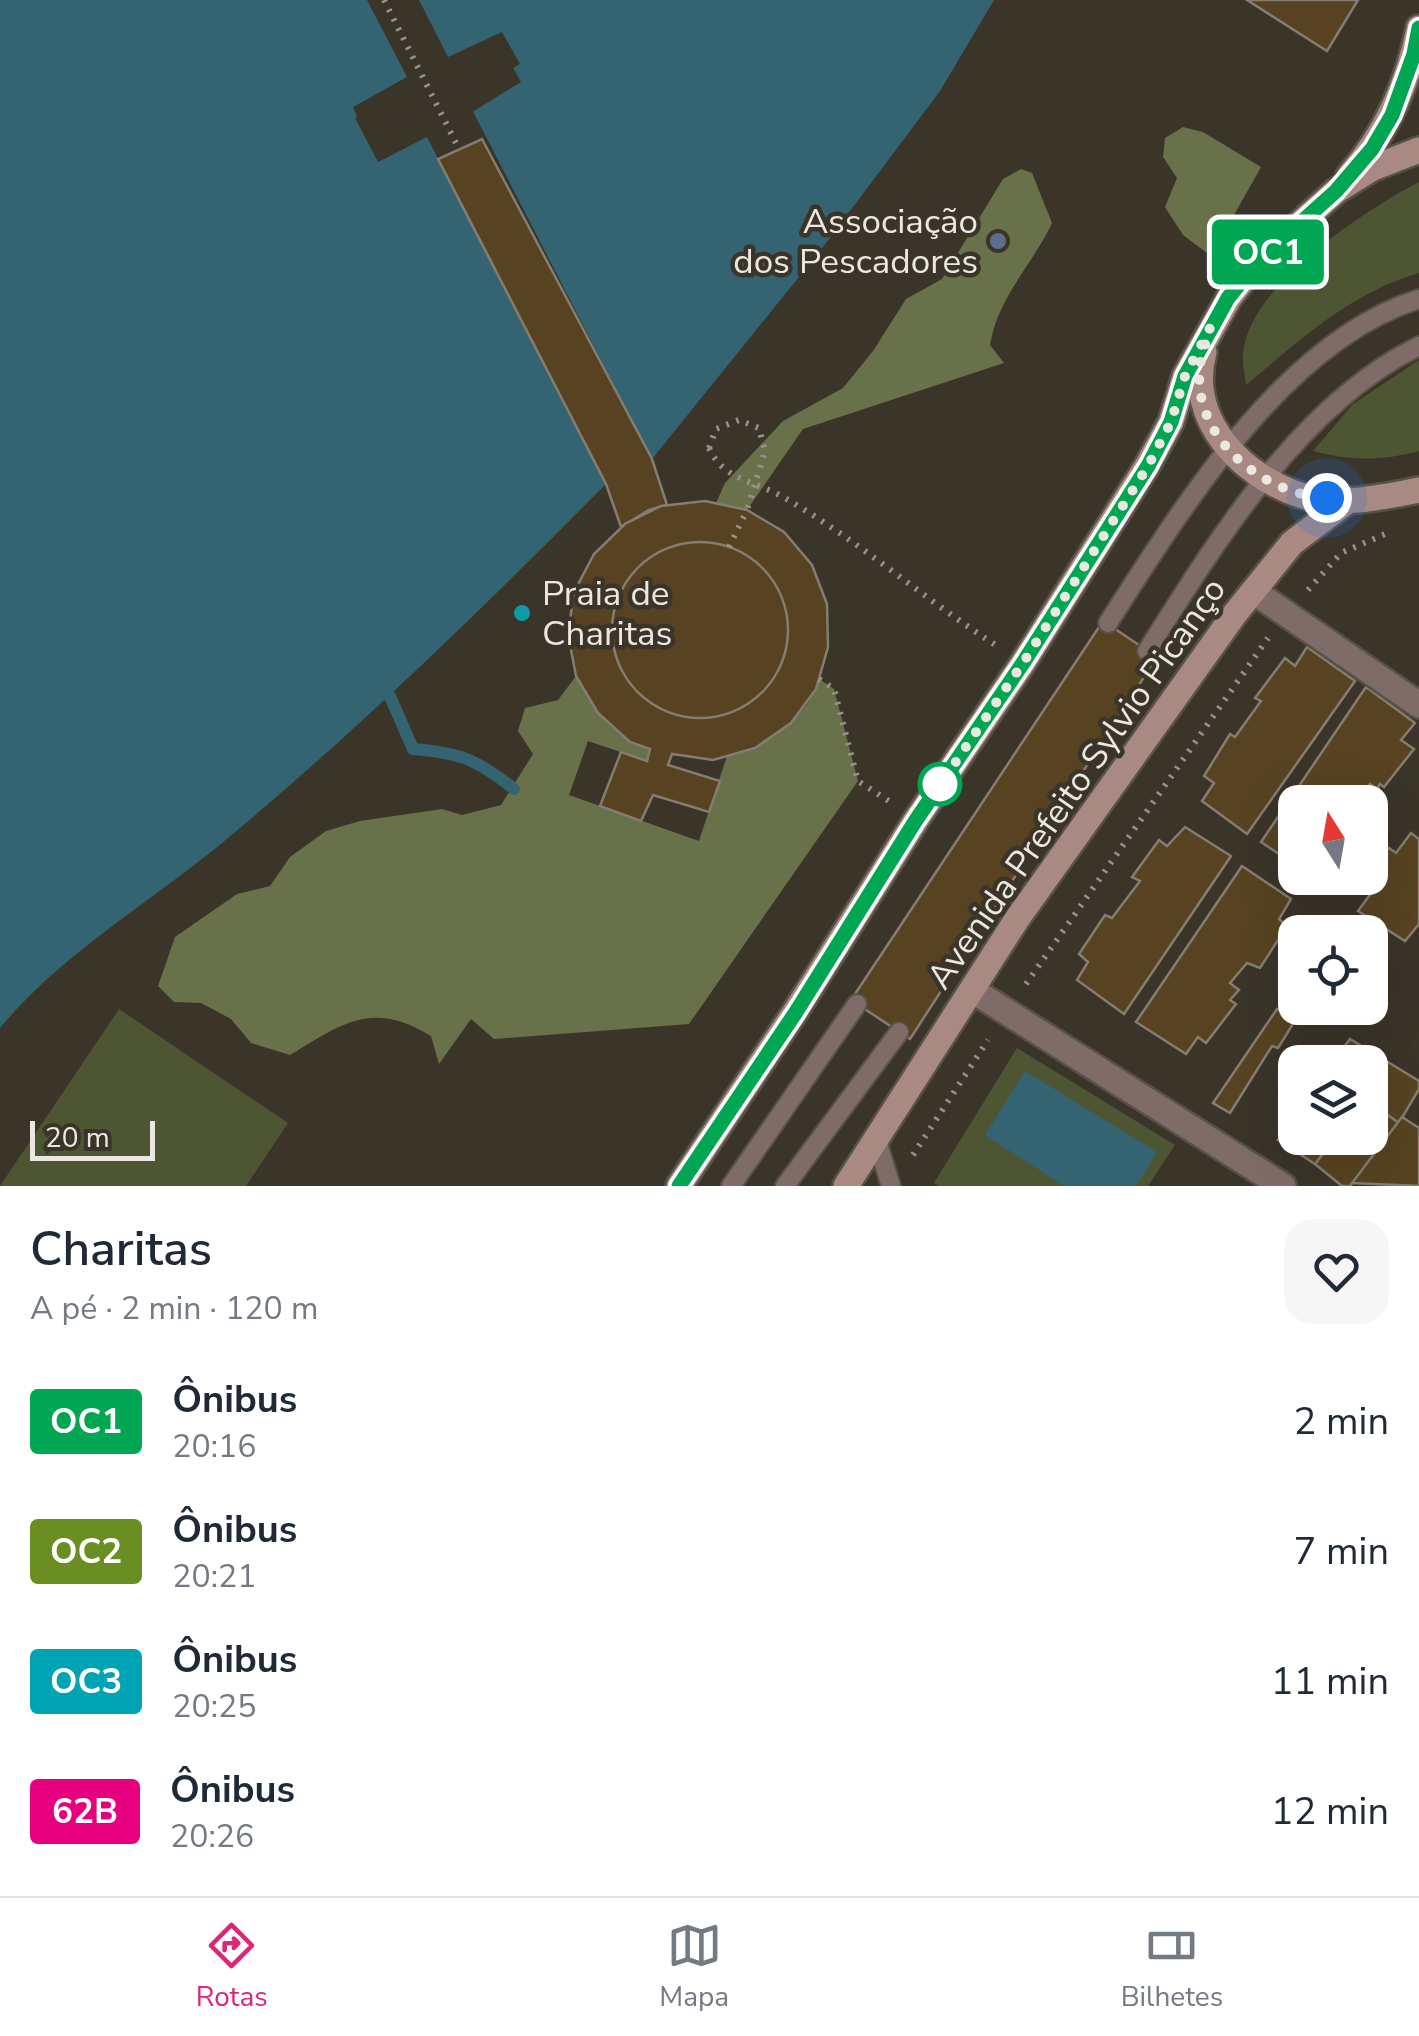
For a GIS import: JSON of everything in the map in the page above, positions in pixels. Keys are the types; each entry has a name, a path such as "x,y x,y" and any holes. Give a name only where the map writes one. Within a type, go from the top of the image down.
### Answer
{"main road":[{"path":"678,1186 796,1012 916,820 1023,663 1148,466 1171,422 1185,376 1210,328 1257,262 1336,191 1372,149 1392,115 1419,28"},
{"path":"1336,191 1374,168 1419,150"},
{"path":"1210,328 1200,367 1202,389 1212,427 1226,448 1264,478 1305,497 1348,500"},
{"name":"Avenida Prefeito Sylvio Picanço","path":"846,1186 1017,920 1252,591 1292,543 1348,500 1419,490"}],"street":[{"path":"1252,591 1419,705"},
{"path":"972,990 1283,1186"}],"lane":[{"path":"1108,623 1226,448 1305,368 1355,330 1419,299"},
{"path":"1147,651 1264,478 1344,396 1398,356 1419,346"},
{"path":"732,1186 857,1004"},
{"path":"785,1186 899,1032"},
{"path":"876,1138 892,1186"}],"path":[{"path":"384,0 458,148"},
{"path":"729,548 747,510 752,495 756,480 764,451 759,428 739,420 716,428 709,448 716,464 733,476 749,482 765,489 781,496 1023,663"},
{"path":"904,1170 1007,1012 1284,616 1341,553 1407,524"},
{"path":"819,679 834,689 858,781 916,820"}],"green space":[{"path":"1183,127 1203,132 1261,167 1211,256 1183,235 1165,207 1177,178 1163,157 1165,138"},
{"path":"1021,169 1032,173 1052,223 994,327 990,345 1004,363 803,429 747,510 716,503 725,483 783,421 843,388 873,351 906,299 942,279 1003,179"},
{"path":"1419,182 1419,273 1348,305 1246,385 1243,354 1250,328 1286,277 1340,231"},
{"path":"1419,360 1419,451 1366,459 1313,451 1353,404"},
{"path":"576,676 607,720 650,749 647,761 588,741 569,795 699,841 727,756 783,729 805,707 819,679 834,689 858,781 689,1024 494,1039 471,1019 439,1064 431,1036 392,1019 374,1018 342,1025 290,1055 251,1043 231,1019 201,1003 174,1002 158,986 175,937 237,894 270,886 290,857 326,831 360,821 442,809 462,815 501,805 533,754 518,731 525,708 558,700"},
{"path":"119,1009 288,1123 246,1186 0,1186"},
{"path":"1017,1048 1175,1145 1148,1186 934,1183"}],"water":[{"path":"0,0 367,0 407,77 353,107 368,142 426,118 606,484 374,710 199,861 80,951 0,1028"},
{"path":"419,0 994,0 940,91 820,251 652,459 465,96 520,64 502,32 448,57"},
{"path":"1025,1071 1157,1152 1136,1186 1064,1186 985,1135"}],"pier":[{"path":"511,64 521,82 469,114 652,459 647,462 460,97 462,91"},
{"path":"425,113 430,115 610,482 608,489 427,137 378,162 355,118 362,115 371,136"}],"building":[{"path":"1247,0 1358,0 1327,51"},
{"path":"482,139 652,459 667,505 649,510 621,527 606,484 438,159"},
{"path":"705,501 747,510 784,532 812,565 827,604 828,647 816,689 791,723 755,748 713,760 672,754 668,765 720,781 709,812 653,795 641,821 600,806 621,752 647,761 650,749 630,742 598,713 576,676 568,634 574,592 594,554 625,524 661,506"},
{"path":"700,542 734,549 762,568 781,596 788,630 781,664 762,692 734,711 700,718 666,711 638,692 619,664 612,630 619,596 638,568 666,549"},
{"path":"1103,621 1157,657 910,1039 851,1000"},
{"path":"1307,647 1355,681 1247,834 1202,801 1214,783 1204,776 1230,734 1235,737 1261,701 1255,698 1285,658 1295,666"},
{"path":"1366,687 1415,723 1401,740 1414,749 1386,785 1300,785"},
{"path":"1278,817 1278,854 1261,842"},
{"path":"1185,827 1231,856 1124,1014 1077,980 1088,962 1079,954 1105,915 1112,918 1140,881 1132,877 1159,840 1167,846"},
{"path":"1411,833 1419,839 1419,924 1405,941 1388,930 1388,915 1364,915 1358,911 1370,895 1388,895 1388,849 1396,853"},
{"path":"1242,866 1278,890 1278,895 1291,899 1278,915 1278,940 1260,968 1247,963 1230,983 1239,990 1230,1000 1236,1004 1206,1043 1198,1037 1186,1054 1136,1022"},
{"path":"1278,1010 1278,1025 1292,1025 1278,1048 1272,1046 1230,1113 1213,1103"},
{"path":"1388,1062 1419,1081 1419,1089 1399,1123 1388,1115"},
{"path":"1388,1115 1399,1123 1388,1137"},
{"path":"1402,1117 1419,1128 1419,1186 1352,1183 1373,1155 1388,1155 1388,1135"},
{"path":"1301,1155 1322,1155 1315,1164"},
{"path":"1322,1155 1374,1155 1350,1186 1342,1186 1315,1164"}],"waterway":[{"path":"389,694 413,749 467,759 514,789"}],"bus line":[{"name":"OC1","path":"679,1186 796,1012 916,820 1023,663 1148,466 1171,422 1185,376 1228,298 1257,262 1336,191 1372,149 1392,115 1419,28"}],"place":[{"name":"Associação dos Pescadores","path":"998,241"},
{"name":"Praia de Charitas","path":"522,613"}],"route":[{"path":"940,784 938,788 1148,466 1171,422 1185,376 1210,328 1200,367 1202,389 1212,427 1226,448 1264,478 1305,497 1327,498"}]}
